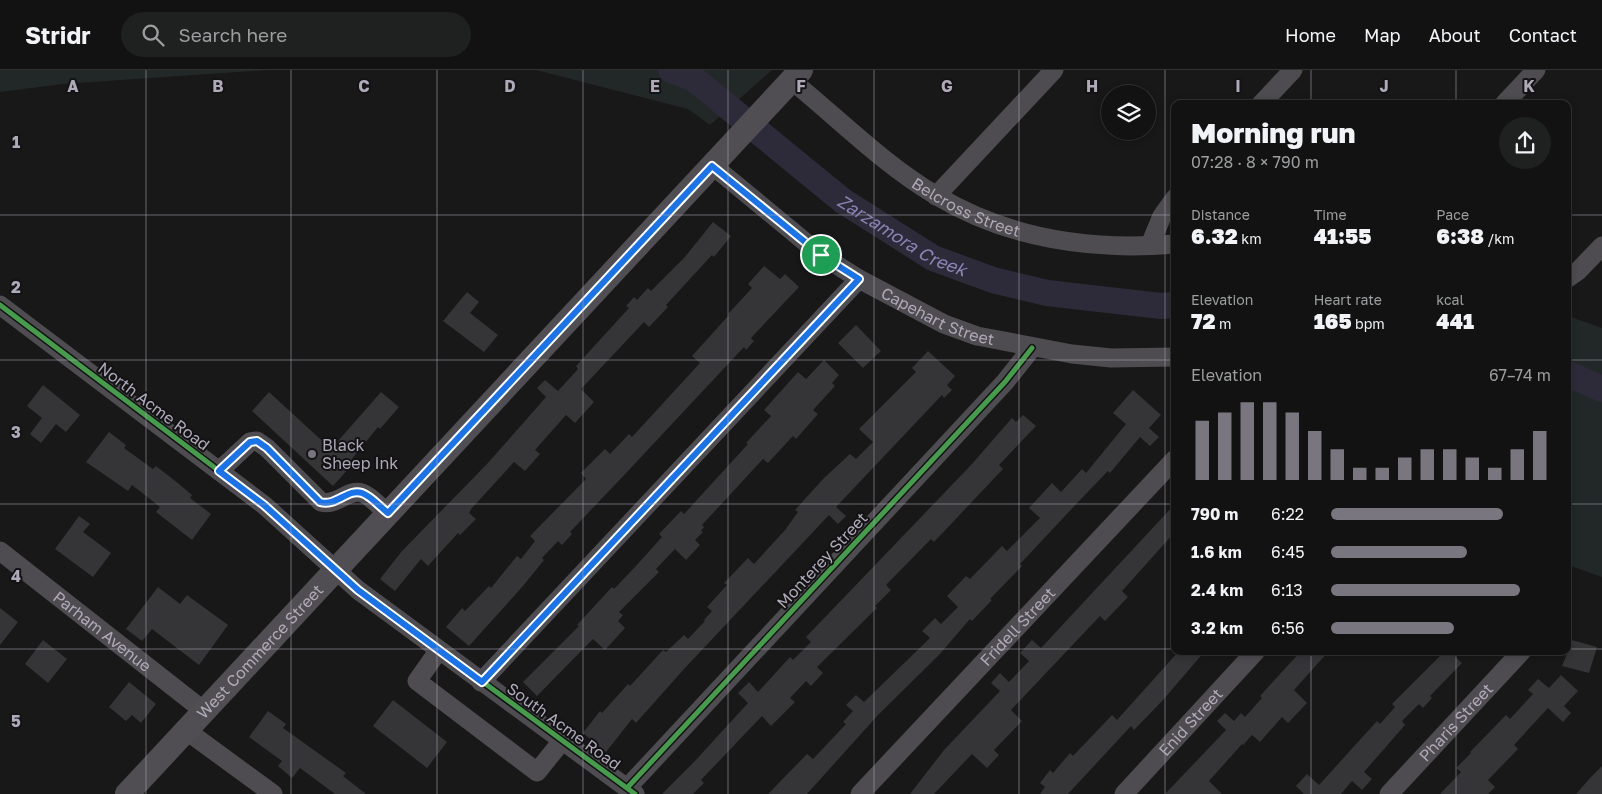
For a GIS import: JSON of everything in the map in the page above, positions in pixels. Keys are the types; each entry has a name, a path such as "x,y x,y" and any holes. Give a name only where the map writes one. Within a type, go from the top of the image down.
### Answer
{"main road":[{"name":"West Commerce Street","path":"127,794 790,82"}],"street":[{"path":"936,196 1054,70"},
{"path":"1265,100 1293,70"},
{"path":"1508,100 1536,70"},
{"name":"Belcross Street","path":"790,82 898,170 936,196 966,211 1012,229 1049,239 1093,245 1171,244"},
{"name":"Capehart Street","path":"719,158 821,255 859,279 944,324 977,336 1032,348 1112,358 1171,357"},
{"path":"1150,245 1162,216 1171,204"},
{"path":"1571,276 1602,246"},
{"path":"482,682 859,279"},
{"name":"North Acme Road","path":"0,305 264,505 336,569"},
{"name":"Monterey Street","path":"632,792 1005,382 1032,348"},
{"path":"219,471 250,442 257,441 267,448 320,502 335,502 355,492 364,493 388,513"},
{"name":"Fridell Street","path":"860,794 1171,463"},
{"name":"Parham Avenue","path":"0,552 204,711"},
{"name":"South Acme Road","path":"336,569 358,590 632,792"},
{"path":"439,650 417,681 537,772 562,740"},
{"name":"Enid Street","path":"1124,794 1252,655"},
{"name":"Pharis Street","path":"1388,794 1518,655"},
{"path":"187,731 273,794"}],"shaded area":[{"path":"0,70 268,70 63,84 0,92"},
{"path":"536,70 772,70 710,125 688,109"},
{"path":"1571,317 1602,328 1602,577 1571,566"}],"building":[{"path":"713,222 731,236 714,257 712,255 666,305 668,307 649,327 644,322 581,389 594,402 575,423 566,415 535,450 540,454 525,471 514,462 472,508 469,513 476,519 460,535 458,533 428,566 421,559 395,591 380,579 402,551 487,464 546,397 537,388 545,380 558,391 578,369 576,366 629,308 626,306 634,297 637,300 648,288 651,291 684,258"},
{"path":"764,266 780,279 785,274 799,287 751,338 754,341 746,350 744,347 570,532 572,534 562,545 558,541 542,558 544,560 523,586 469,646 446,627 462,608 465,611 489,586 491,588 517,556 521,559 535,541 530,536 586,479 581,473 605,449 610,454 629,434 632,437 700,363 692,356 752,288 748,284"},
{"path":"467,292 479,302 470,313 498,335 484,352 443,321"},
{"path":"856,325 881,351 863,368 838,343"},
{"path":"928,351 955,376 947,385 952,390 944,398 942,395 836,507 846,516 838,524 829,515 684,669 636,723 632,719 606,752 583,733 600,711 602,713 628,684 630,686 663,650 666,652 684,635 688,639 712,611 707,607 727,585 724,583 748,558 754,564 785,530 798,512 795,510 824,478 850,454 856,459 873,442 859,429 916,372 912,368"},
{"path":"824,360 839,375 832,383 835,386 813,410 818,414 796,439 793,436 768,463 763,459 702,525 704,527 701,531 703,532 695,540 700,545 686,560 675,549 656,569 659,572 619,612 623,615 618,621 625,628 605,650 593,639 537,696 523,682 579,626 577,625 612,587 614,589 635,567 662,537 659,534 681,511 684,514 748,444 746,443 771,416 764,410 798,372 806,379"},
{"path":"43,385 80,415 66,432 56,424 41,443 30,434 42,418 27,406"},
{"path":"1133,390 1161,415 1149,428 1159,437 1150,446 1140,437 1110,473 1108,471 1020,564 1022,566 990,599 992,600 972,621 970,619 939,655 878,715 807,794 768,794 807,754 813,759 846,724 843,722 853,711 846,705 856,695 864,702 930,638 922,631 935,618 941,624 958,607 947,596 966,576 970,579 1002,546 1007,551 1040,518 1029,508 1052,483 1061,492 1082,469 1086,473 1126,424 1113,413"},
{"path":"269,392 331,449 381,392 399,407 380,429 378,427 347,465 350,467 333,486 252,411"},
{"path":"1023,415 1036,426 999,465 1003,469 934,542 931,539 886,585 891,590 875,606 877,608 817,667 823,673 811,686 806,681 790,698 795,702 771,726 762,716 701,780 704,783 693,794 662,794 748,703 738,693 749,682 758,692 790,657 793,660 811,642 806,637 971,465 1012,418 1016,422"},
{"path":"109,432 126,445 124,448 153,469 156,466 179,484 192,495 190,498 211,514 192,540 156,512 160,507 132,485 128,491 86,462"},
{"path":"1171,508 1171,536 1122,591 1128,597 1105,621 1100,616 1011,710 1022,721 994,750 999,755 987,768 972,754 934,794 910,794 944,750 1000,691 991,683 1000,673 1009,682 1029,661 1020,653 1032,640 1041,648"},
{"path":"79,516 90,524 83,532 111,553 93,577 55,549"},
{"path":"158,587 180,604 187,595 228,625 199,665 152,629 142,641 126,629"},
{"path":"0,608 18,622 0,645"},
{"path":"43,640 67,659 48,683 25,664"},
{"path":"1571,640 1597,647 1589,673 1562,666 1566,655 1571,655"},
{"path":"1175,655 1202,655 1163,700 1134,730 1131,726 1068,794 1040,794 1045,787 1040,783 1050,770 1053,773 1070,753 1073,756 1112,715 1117,720"},
{"path":"1297,655 1325,655 1294,690 1307,703 1288,723 1282,717 1260,742 1252,735 1209,781 1222,794 1165,794 1226,730 1217,721 1225,713 1234,721 1241,713 1245,717 1262,698 1260,696"},
{"path":"1441,655 1453,655 1462,663 1430,696 1432,698 1423,708 1419,704 1402,721 1405,725 1364,772 1372,779 1362,790 1352,781 1341,794 1304,794 1296,786 1307,774 1319,785 1377,721 1380,724 1395,707 1392,704"},
{"path":"1561,675 1578,691 1564,706 1571,713 1563,722 1548,708 1514,745 1518,749 1488,780 1495,787 1488,794 1440,794 1461,772 1456,768 1470,752 1506,715 1510,719 1533,694 1528,690 1538,679 1549,688"},
{"path":"129,682 156,704 141,723 132,715 126,721 109,707"},
{"path":"393,700 447,742 427,768 373,726"},
{"path":"268,711 286,724 283,728 346,773 343,776 366,794 335,794 300,768 292,778 278,766 282,761 249,737"},
{"path":"1602,766 1602,794 1576,794 1591,777"}],"waterway":[{"name":"Zarzamora Creek","path":"671,70 694,79 843,201 933,258 993,280 1047,293 1161,306 1171,305"},
{"name":"Zarzamora Creek","path":"1571,375 1602,389"}],"cycle path":[{"path":"481,682 859,279"},
{"path":"0,305 264,505 358,590 635,794"},
{"path":"627,788 1005,382 1032,348"}],"place":[{"name":"Black Sheep Ink","path":"312,454"}],"route":[{"path":"712,166 821,255 859,279 482,682 358,590 264,505 219,471 250,442 257,441 267,448 320,502 326,504 335,502 355,492 364,493 388,513 712,166"}]}
